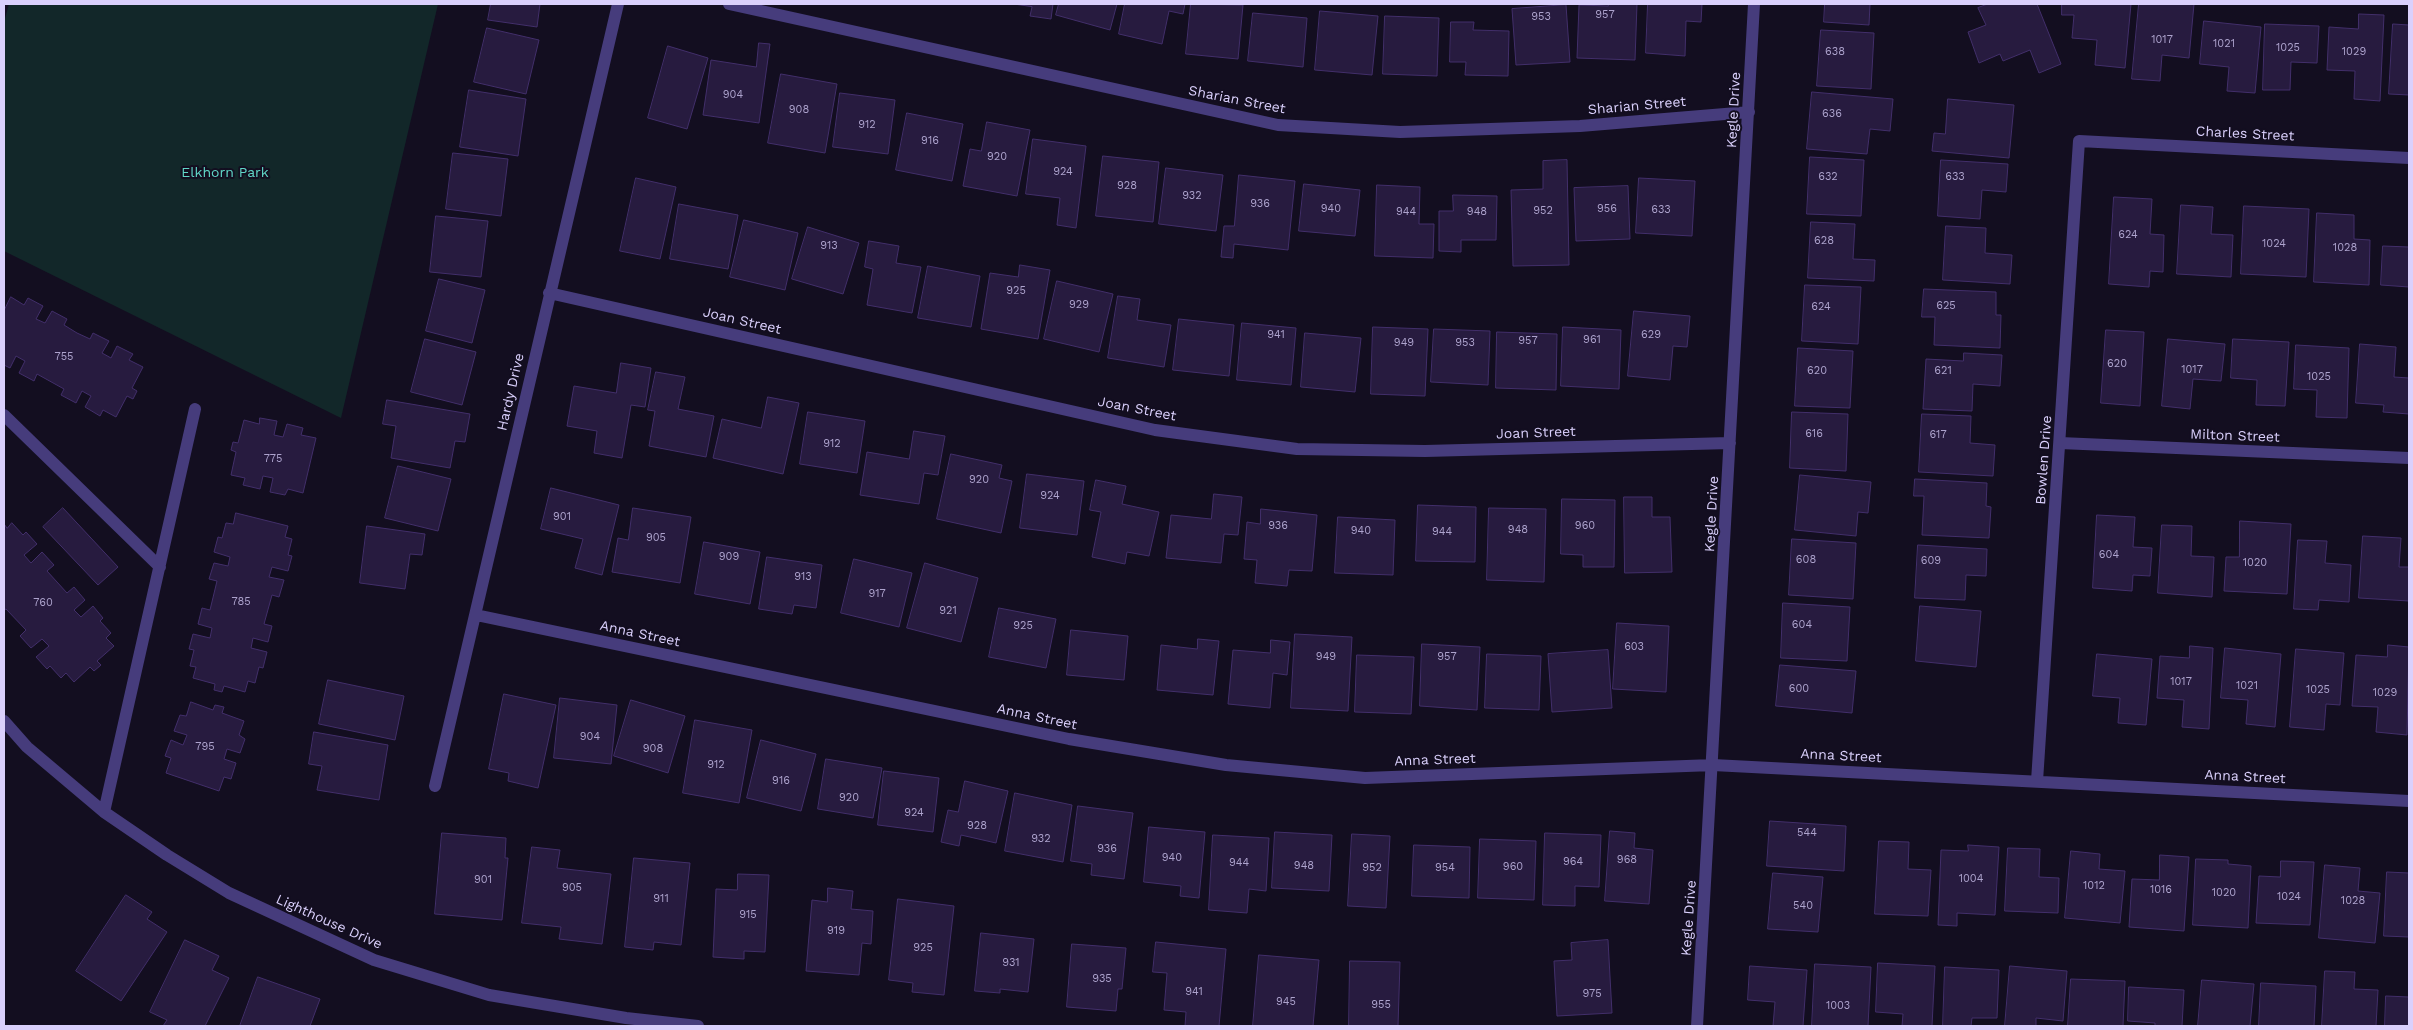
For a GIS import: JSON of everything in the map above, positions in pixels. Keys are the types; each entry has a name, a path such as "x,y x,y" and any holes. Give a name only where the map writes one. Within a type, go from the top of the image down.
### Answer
{"street":[{"name":"Hardy Drive","path":"435,786 618,4"},
{"name":"Sharian Street","path":"730,4 1278,125 1410,132 1580,126 1750,112"},
{"name":"Kegle Drive","path":"1697,1026 1750,112 1754,4"},
{"name":"Charles Street","path":"2079,141 2409,158"},
{"name":"Bowlen Drive","path":"2037,781 2079,141"},
{"name":"Joan Street","path":"549,293 1154,430 1297,450 1425,451 1730,443"},
{"path":"104,812 196,409"},
{"path":"4,415 160,567"},
{"name":"Milton Street","path":"2060,443 2409,458"},
{"name":"Anna Street","path":"476,615 1069,739 1226,765 1365,778 1713,765 2409,801"},
{"name":"Lighthouse Drive","path":"4,721 27,747 104,812 167,855 229,893 374,960 489,995 626,1018 698,1026"}],"green space":[{"name":"Elkhorn Park","path":"9,4 438,4 341,418 4,251 4,22"}],"building":[{"path":"491,4 540,4 537,27 488,20"},
{"path":"1014,4 1053,4 1051,19 1030,16 1032,7"},
{"path":"1059,4 1117,4 1110,30 1056,15"},
{"path":"1125,4 1185,4 1183,14 1169,11 1162,44 1119,34"},
{"path":"1191,4 1243,5 1238,59 1186,54"},
{"path":"1608,4 1637,4 1635,60 1577,58 1579,5 1608,6"},
{"path":"1648,4 1702,4 1701,22 1686,21 1685,56 1646,53"},
{"path":"1825,4 1870,4 1869,25 1824,22"},
{"path":"1988,4 2037,4 2061,64 2039,73 2030,50 2003,61 2000,54 1979,63 1968,32 1986,25 1978,8"},
{"path":"2062,4 2131,4 2125,68 2095,65 2097,40 2072,38 2074,15 2062,15"},
{"path":"2139,4 2194,4 2189,58 2162,55 2160,81 2132,79"},
{"path":"1566,5 1570,62 1516,65 1512,9"},
{"path":"1320,11 1378,16 1372,75 1315,70"},
{"path":"1253,13 1307,18 1303,67 1248,61"},
{"path":"2359,14 2384,15 2380,101 2354,99 2355,71 2327,70 2329,27 2358,29"},
{"path":"1385,16 1439,18 1437,76 1383,74"},
{"path":"2204,21 2261,27 2255,93 2227,91 2229,67 2200,64"},
{"path":"1451,22 1474,22 1473,30 1509,31 1508,76 1465,75 1466,62 1450,62"},
{"path":"2265,24 2319,26 2317,63 2291,62 2290,90 2263,90"},
{"path":"2393,24 2409,25 2409,95 2389,94"},
{"path":"487,28 539,40 526,94 474,82"},
{"path":"1821,30 1874,33 1871,89 1817,86"},
{"path":"759,43 770,44 759,123 703,115 711,60 756,67"},
{"path":"668,46 708,58 687,129 648,118"},
{"path":"781,74 837,84 825,153 768,143"},
{"path":"469,90 526,99 518,156 460,147"},
{"path":"1812,92 1893,99 1890,131 1870,129 1867,154 1807,149"},
{"path":"840,93 895,100 888,154 833,147"},
{"path":"1948,99 2014,105 2009,158 1932,151 1934,133 1945,134"},
{"path":"907,113 963,124 952,181 896,170"},
{"path":"987,122 1030,130 1017,196 963,186 970,149 981,151"},
{"path":"1033,139 1086,146 1076,228 1057,225 1060,198 1026,194"},
{"path":"453,153 508,159 501,216 446,209"},
{"path":"1103,156 1159,162 1153,222 1096,216"},
{"path":"1810,157 1864,160 1861,216 1807,214"},
{"path":"1567,160 1569,265 1513,266 1511,190 1543,189 1543,161"},
{"path":"1941,160 2008,164 2006,192 1982,190 1980,219 1938,216"},
{"path":"1166,168 1223,175 1216,231 1159,224"},
{"path":"1239,175 1295,181 1288,250 1234,244 1233,258 1221,257 1224,226 1234,226"},
{"path":"636,178 676,187 660,259 620,251"},
{"path":"1639,178 1695,181 1692,236 1636,233"},
{"path":"1304,184 1360,190 1355,236 1299,231"},
{"path":"1377,185 1420,187 1419,224 1434,224 1433,258 1375,256"},
{"path":"1628,186 1630,239 1576,241 1574,188"},
{"path":"1453,195 1497,196 1496,240 1461,240 1461,252 1439,251 1439,211 1453,211"},
{"path":"2114,197 2152,199 2150,234 2164,235 2163,272 2150,271 2149,287 2109,284"},
{"path":"679,204 738,215 728,269 670,259"},
{"path":"2181,205 2213,207 2211,234 2233,235 2231,277 2177,274"},
{"path":"2244,206 2309,209 2306,277 2241,274"},
{"path":"2317,213 2354,215 2354,239 2370,240 2369,285 2314,282"},
{"path":"436,216 488,221 481,277 430,272"},
{"path":"744,220 798,233 785,290 730,277"},
{"path":"1811,222 1855,224 1853,259 1875,260 1874,281 1808,278"},
{"path":"1946,226 1986,228 1985,253 2012,255 2010,284 1943,280"},
{"path":"808,227 859,243 843,294 792,279"},
{"path":"869,241 899,246 896,263 921,267 912,313 867,305 873,269 865,267"},
{"path":"2383,246 2409,247 2409,287 2381,285"},
{"path":"1020,265 1050,270 1038,339 981,329 990,273 1018,277"},
{"path":"928,266 980,276 971,327 918,318"},
{"path":"439,279 485,290 472,343 426,331"},
{"path":"1057,281 1113,294 1099,352 1044,339"},
{"path":"1805,285 1861,287 1858,344 1802,341"},
{"path":"1924,289 1996,292 1996,315 2001,315 2000,348 1934,345 1935,317 1922,317"},
{"path":"1118,296 1140,299 1137,320 1171,325 1164,367 1108,358"},
{"path":"11,297 24,305 28,298 43,306 36,319 45,323 52,311 67,319 64,325 77,333 90,339 93,333 109,341 102,353 111,358 117,346 133,354 129,360 143,367 132,388 137,391 133,399 127,396 116,417 103,410 100,416 85,407 91,396 82,391 76,403 61,395 64,389 37,374 34,381 19,373 25,361 16,356 10,368 4,365 4,311"},
{"path":"1634,311 1690,316 1687,347 1673,346 1670,380 1628,376"},
{"path":"1179,319 1234,325 1229,376 1173,370"},
{"path":"1242,323 1296,328 1291,385 1237,380"},
{"path":"1373,327 1428,329 1425,396 1371,394"},
{"path":"1563,327 1621,330 1619,389 1561,386"},
{"path":"1434,329 1490,331 1488,385 1431,382"},
{"path":"2106,330 2144,332 2140,406 2101,403"},
{"path":"1497,332 1557,334 1556,390 1496,388"},
{"path":"1305,333 1361,338 1355,392 1301,387"},
{"path":"425,339 476,352 462,405 411,392"},
{"path":"2168,339 2225,344 2221,381 2193,379 2190,409 2162,406"},
{"path":"2233,339 2289,342 2285,406 2256,405 2257,380 2231,378"},
{"path":"2360,344 2396,347 2394,377 2409,378 2409,414 2383,412 2384,405 2356,403"},
{"path":"2296,345 2349,348 2347,418 2316,417 2317,390 2294,389"},
{"path":"1798,348 1853,351 1850,408 1795,406"},
{"path":"1964,353 2002,355 2000,386 1973,384 1972,411 1923,409 1926,359 1963,361"},
{"path":"621,363 651,368 645,407 631,405 622,458 594,453 597,431 567,426 574,386 616,393"},
{"path":"656,372 685,377 678,409 714,416 706,457 649,446 655,411 648,410"},
{"path":"768,397 799,403 783,474 713,458 722,419 761,428"},
{"path":"387,400 470,414 465,442 455,441 450,468 391,458 396,426 383,424"},
{"path":"808,412 865,421 857,473 800,464"},
{"path":"1792,412 1848,414 1846,471 1790,468"},
{"path":"1922,414 1971,416 1970,443 1995,445 1993,476 1919,472"},
{"path":"260,418 277,421 274,435 283,437 287,424 303,428 301,435 316,438 303,493 288,489 285,495 270,492 273,478 263,476 260,489 243,485 245,478 231,475 236,452 231,450 233,442 238,443 244,420 259,424"},
{"path":"914,431 945,436 938,475 924,473 919,504 860,495 867,452 909,459"},
{"path":"951,454 1002,465 999,478 1012,481 1001,533 937,519"},
{"path":"398,466 451,479 438,531 385,518"},
{"path":"1027,474 1084,481 1077,535 1020,528"},
{"path":"1800,475 1871,482 1868,513 1858,512 1856,536 1795,530"},
{"path":"1915,479 1987,483 1986,506 1991,507 1989,538 1922,535 1924,496 1914,496"},
{"path":"1096,480 1126,486 1122,504 1159,512 1149,556 1127,552 1125,564 1092,557 1101,512 1090,510"},
{"path":"551,488 619,505 602,575 575,568 583,539 541,529"},
{"path":"1214,494 1242,497 1238,535 1224,534 1221,563 1166,558 1171,515 1211,519"},
{"path":"1624,497 1652,497 1652,517 1670,517 1672,572 1625,573"},
{"path":"1562,499 1615,500 1614,567 1583,567 1583,555 1561,554"},
{"path":"1418,505 1476,507 1475,562 1416,561"},
{"path":"63,508 118,567 98,585 43,527"},
{"path":"633,508 691,517 680,583 612,572 618,538 628,540"},
{"path":"1489,508 1546,509 1544,582 1487,580"},
{"path":"1261,509 1317,515 1312,571 1289,570 1287,586 1255,583 1257,560 1244,559 1247,522 1260,524"},
{"path":"236,513 288,526 285,537 292,539 288,555 292,556 288,571 272,567 269,577 284,580 279,597 272,595 264,624 272,626 268,642 253,638 251,648 267,652 263,668 259,667 255,683 248,681 245,692 224,686 222,692 214,690 215,684 193,678 196,667 190,666 194,650 189,649 193,634 210,638 212,628 198,624 202,608 210,610 217,581 209,579 214,563 228,566 230,557 214,552 218,537 222,538 226,523 233,524"},
{"path":"2097,515 2135,517 2133,547 2152,548 2150,576 2133,575 2132,591 2093,588"},
{"path":"1338,517 1395,520 1393,575 1335,573"},
{"path":"2240,521 2291,524 2287,594 2224,591 2226,557 2239,557"},
{"path":"12,523 23,535 26,532 37,544 24,555 31,563 42,552 54,565 47,571 67,593 74,587 85,600 74,610 81,617 93,606 103,618 100,621 111,633 106,638 114,646 97,661 101,665 94,671 90,667 74,682 66,673 61,678 50,666 47,669 36,657 49,646 42,639 31,648 20,636 26,630 6,609 4,610 4,524 7,528"},
{"path":"2162,525 2192,526 2191,556 2214,557 2212,597 2158,593"},
{"path":"367,526 425,534 422,555 410,554 405,589 360,583"},
{"path":"2363,536 2401,538 2399,567 2409,567 2409,601 2359,598"},
{"path":"1792,539 1856,543 1853,599 1789,595"},
{"path":"2298,540 2327,541 2325,563 2351,565 2349,602 2319,600 2318,610 2294,609"},
{"path":"704,542 760,552 750,604 695,594"},
{"path":"1918,545 1987,549 1986,576 1966,575 1965,600 1915,598"},
{"path":"767,557 822,565 816,608 794,605 792,614 759,609"},
{"path":"854,559 912,573 899,627 841,613"},
{"path":"925,563 978,578 961,642 907,628"},
{"path":"1783,603 1850,607 1847,661 1781,658"},
{"path":"1920,606 1981,611 1976,667 1916,661"},
{"path":"999,608 1056,619 1046,668 989,657"},
{"path":"1617,623 1669,626 1666,692 1613,689"},
{"path":"1071,630 1128,636 1124,680 1067,675"},
{"path":"1295,634 1352,637 1348,711 1291,708"},
{"path":"1198,639 1219,641 1213,695 1157,690 1161,645 1197,649"},
{"path":"1271,640 1290,642 1287,675 1273,673 1270,708 1228,704 1233,650 1270,653"},
{"path":"1422,644 1480,647 1477,710 1420,706"},
{"path":"2388,645 2409,647 2407,735 2376,732 2378,707 2352,706 2356,655 2387,657"},
{"path":"2190,646 2213,648 2209,729 2182,727 2184,700 2157,698 2160,656 2189,658"},
{"path":"2225,648 2281,654 2275,727 2246,724 2248,700 2221,698"},
{"path":"2296,649 2344,653 2340,705 2326,704 2324,730 2290,727"},
{"path":"1608,650 1612,708 1552,712 1548,654"},
{"path":"1487,654 1541,656 1539,710 1485,708"},
{"path":"2097,654 2152,659 2146,725 2118,723 2120,698 2093,696"},
{"path":"1357,655 1414,657 1411,714 1355,712"},
{"path":"1780,665 1856,671 1852,713 1776,706"},
{"path":"328,680 404,696 395,740 319,724"},
{"path":"504,694 556,705 538,788 508,781 509,773 489,769"},
{"path":"560,698 617,705 611,764 554,758"},
{"path":"631,700 685,716 668,773 614,756"},
{"path":"191,702 213,710 215,705 224,707 222,713 244,721 239,735 245,739 240,753 227,749 224,759 236,763 231,779 224,777 219,791 166,773 171,758 165,756 171,740 183,745 187,735 174,731 180,715 186,716"},
{"path":"695,720 752,730 739,803 683,793"},
{"path":"314,732 388,745 379,800 317,790 322,766 309,764"},
{"path":"761,740 816,754 801,811 747,798"},
{"path":"826,759 882,768 873,818 818,809"},
{"path":"884,771 939,778 933,832 878,825"},
{"path":"965,781 1008,791 996,843 961,835 959,846 941,842 948,810 958,812"},
{"path":"1015,793 1072,805 1063,862 1005,851"},
{"path":"1078,806 1133,813 1124,879 1091,875 1092,864 1071,861"},
{"path":"1770,821 1846,826 1844,871 1767,866"},
{"path":"1149,827 1205,832 1199,898 1180,896 1181,886 1144,882"},
{"path":"1610,831 1635,833 1634,848 1653,850 1649,904 1605,901"},
{"path":"1275,832 1332,835 1329,891 1272,888"},
{"path":"442,833 506,838 505,858 508,858 502,920 435,914"},
{"path":"1545,833 1601,835 1599,887 1575,886 1575,906 1543,905"},
{"path":"1352,834 1390,836 1386,908 1348,906"},
{"path":"1213,835 1269,838 1266,891 1249,889 1247,913 1209,910"},
{"path":"1480,839 1536,841 1534,900 1478,898"},
{"path":"1879,841 1909,842 1908,869 1931,870 1928,916 1875,914"},
{"path":"1414,845 1470,847 1469,898 1412,896"},
{"path":"1968,845 1999,847 1995,915 1957,913 1957,926 1938,925 1941,850 1968,851"},
{"path":"532,847 560,850 557,868 611,874 602,944 559,939 561,927 522,923"},
{"path":"2008,848 2040,849 2039,877 2059,878 2058,913 2005,911"},
{"path":"2071,851 2100,854 2099,869 2125,871 2120,923 2065,918"},
{"path":"2160,855 2189,857 2184,931 2129,927 2132,879 2159,880"},
{"path":"634,858 690,863 681,945 654,942 653,950 625,947"},
{"path":"2196,859 2228,860 2228,864 2251,866 2248,928 2193,925"},
{"path":"2281,861 2314,862 2310,925 2256,923 2259,876 2280,877"},
{"path":"2325,865 2360,868 2358,891 2380,893 2375,943 2319,938"},
{"path":"2387,872 2409,873 2409,937 2384,936"},
{"path":"1773,873 1823,877 1818,932 1768,929"},
{"path":"738,874 769,875 765,952 744,951 744,959 713,957 716,889 737,890"},
{"path":"828,888 853,891 851,909 873,911 871,944 862,943 859,975 806,971 812,900 827,902"},
{"path":"126,895 152,912 147,919 167,932 121,1001 76,971"},
{"path":"898,899 954,906 944,995 912,992 913,983 889,980"},
{"path":"981,933 1034,939 1028,992 1000,989 1000,993 975,991"},
{"path":"185,940 219,956 212,970 229,978 205,1026 163,1026 167,1020 150,1012"},
{"path":"1608,940 1612,1013 1557,1016 1554,961 1572,960 1571,943"},
{"path":"1156,942 1226,949 1219,1026 1185,1026 1186,1012 1164,1010 1167,973 1153,972"},
{"path":"1072,944 1126,948 1122,989 1118,989 1116,1011 1067,1007"},
{"path":"1259,955 1319,960 1313,1026 1253,1026"},
{"path":"1350,961 1400,962 1398,1026 1349,1026"},
{"path":"1878,963 1935,966 1932,1026 1902,1026 1903,1014 1876,1012"},
{"path":"1815,964 1871,967 1868,1026 1812,1026"},
{"path":"1750,966 1807,970 1803,1026 1773,1026 1775,1002 1748,1000"},
{"path":"2010,966 2067,971 2063,1021 2036,1018 2036,1026 2005,1026"},
{"path":"1945,967 1999,970 1997,1018 1972,1018 1971,1026 1943,1026"},
{"path":"2325,971 2355,972 2354,989 2378,990 2376,1026 2322,1026"},
{"path":"258,977 320,999 310,1026 240,1026"},
{"path":"2071,979 2125,981 2123,1026 2068,1026"},
{"path":"2202,980 2254,984 2250,1026 2198,1026"},
{"path":"2261,983 2316,986 2314,1026 2259,1026"},
{"path":"2129,987 2184,990 2182,1026 2155,1026 2155,1023 2128,1021"},
{"path":"2386,996 2409,997 2409,1026 2385,1026"}]}
